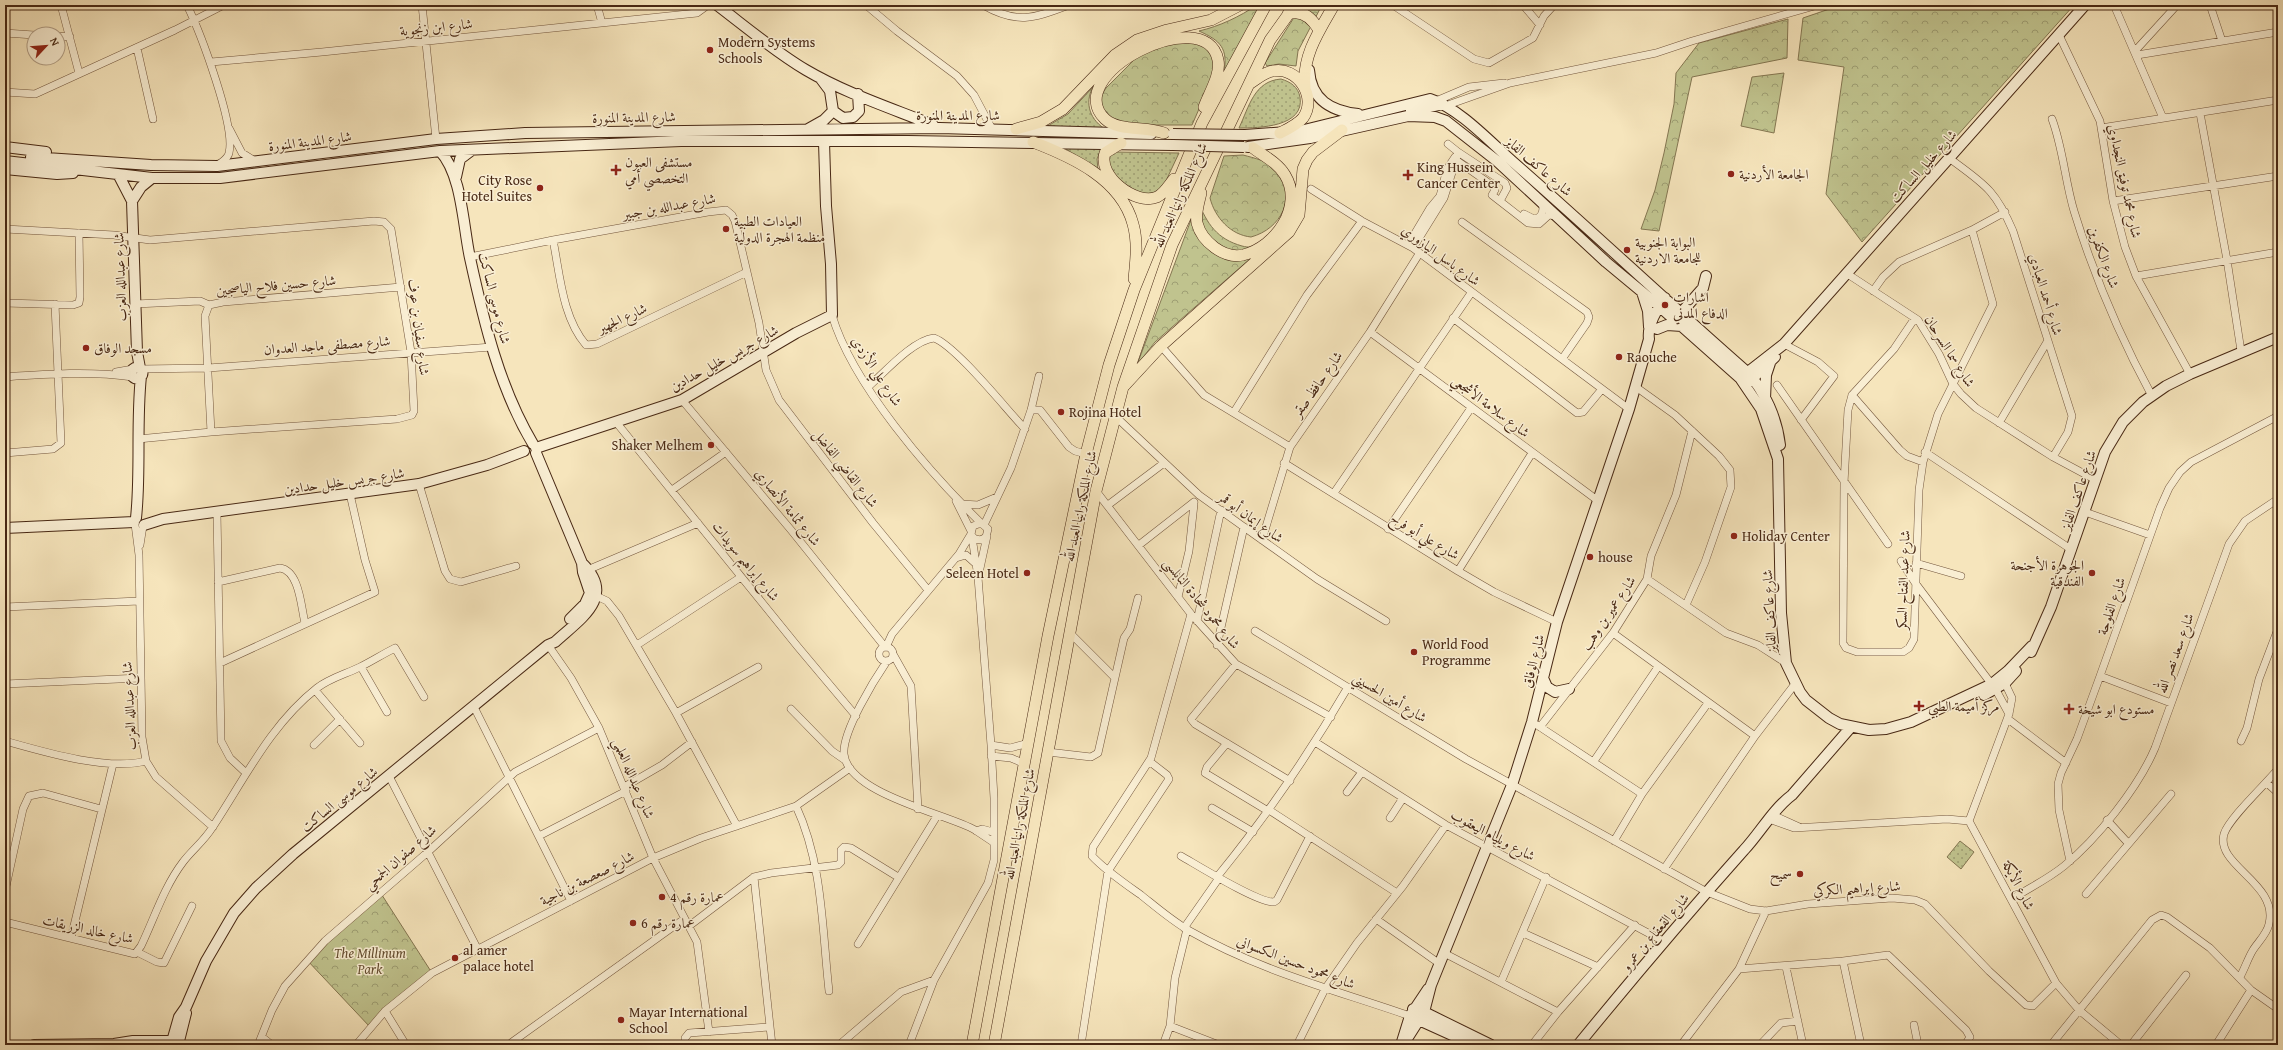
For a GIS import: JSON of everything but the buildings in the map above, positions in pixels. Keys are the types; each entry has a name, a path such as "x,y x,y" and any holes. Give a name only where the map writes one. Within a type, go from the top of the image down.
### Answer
{"main road":[{"path":"717,5 781,54 820,78 905,115 940,128"},
{"path":"1016,129 1041,122 1063,110 1115,56 1137,40 1167,30 1211,20 1240,5"},
{"name":"شارع الملكة رانيا العبد الله","path":"972,1045 1048,636 1086,454 1109,365 1134,290 1202,123 1266,5"},
{"name":"شارع الملكة رانيا العبد الله","path":"994,1045 1096,491 1123,387 1172,245 1204,175 1270,40 1295,5"},
{"path":"1280,132 1292,126 1303,117 1308,102 1305,90 1306,62 1319,30 1334,5"},
{"path":"1340,5 1314,48 1309,61 1309,78 1316,95 1327,106 1346,112 1372,112"},
{"name":"شارع خليل الساكت","path":"1746,379 1783,344 2085,5"},
{"path":"1288,14 1297,12 1305,15 1313,20 1319,30"},
{"path":"1202,123 1204,107 1219,66 1216,54 1208,44 1195,38 1163,40 1138,50 1118,66 1098,88 1095,102 1102,116 1114,125 1151,129 1168,134 1245,134 1300,131 1372,112 1430,99 1442,103"},
{"path":"1248,85 1268,72 1281,70 1296,76 1305,90"},
{"path":"820,78 830,91 833,111 843,118 853,117 859,111 858,94"},
{"path":"1382,122 1392,115 1442,103"},
{"name":"شارع عاكف الفايز","path":"1442,103 1533,179 1665,304 1682,326 1746,379 1766,421 1778,459"},
{"path":"807,130 824,120 833,111"},
{"name":"شارع عاكف الفايز","path":"1173,145 1248,147 1310,138 1342,130 1421,115 1446,121 1478,145 1542,201 1606,262 1641,290 1681,313 1765,399 1777,430 1780,451 1778,459 1781,613 1786,663 1795,684 1806,700 1820,712 1840,724 1851,727 1869,730 1886,729 1925,716 1940,714 1994,687 2003,680 2031,652 2032,646 2051,607 2072,550 2094,479 2105,452 2122,422 2130,413 2152,396 2190,374 2241,351 2278,337"},
{"name":"شارع المدينة المنورة","path":"5,154 151,165 217,166 436,139 525,133 940,128 1168,134"},
{"path":"1123,387 1162,346 1289,232 1299,214 1303,169 1307,160 1313,152 1342,130"},
{"name":"شارع المدينة المنورة","path":"5,161 152,178 220,178 440,151 681,141 1033,142 1173,145"},
{"name":"شارع علي الأزدي","path":"824,142 826,206 832,280 832,315"},
{"path":"1033,142 1075,160 1096,174 1122,200 1128,210 1136,240 1134,290"},
{"path":"1121,143 1105,153 1104,164 1108,175 1136,196 1151,199 1161,195 1182,169"},
{"name":"شارع المدينة المنورة","path":"5,147 97,160"},
{"path":"1204,175 1197,222 1206,240 1222,252 1232,255 1243,255 1268,241 1280,228 1291,207 1291,193 1285,175 1272,162 1248,147"},
{"name":"شارع موسى الساكت","path":"456,177 460,159 473,150"},
{"name":"شارع موسى الساكت","path":"175,1043 185,1019 186,1007 206,961 234,914 246,899 274,871 548,645 558,630 598,591 585,568 531,450 501,376 492,347 470,257 456,177 449,163 440,151"},
{"name":"شارع المدينة المنورة","path":"5,169 57,174 99,172"},
{"name":"شارع عبدالله العزب","path":"118,174 132,201 132,239 137,352 138,497 140,521"},
{"path":"132,201 141,187 152,178"},
{"path":"1681,313 1703,288 1706,276"},
{"path":"1641,290 1652,332 1667,325 1682,326"},
{"name":"شارع الوفاق","path":"1402,1045 1422,1016 1431,985 1488,849 1536,724 1543,678 1557,622 1629,409 1652,332 1665,304"},
{"name":"شارع جريس خليل حدادين","path":"5,528 163,519 217,513 419,484 487,465 682,400 763,352 832,315"},
{"name":"شارع خليل الساكت","path":"1746,379 1770,362 1783,344"},
{"path":"1765,399 1766,375 1770,362"},
{"path":"1543,678 1547,687 1555,692 1569,689"},
{"name":"شارع القعقاع بن عمرو","path":"1578,1045 1707,892 1774,819 1792,795 1851,727"},
{"name":"شارع الوفاق","path":"1402,1045 1412,1013 1431,985"},
{"path":"1412,1013 1484,1044"},
{"path":"34,1045 117,1044 133,1041 175,1043"}],"street":[{"path":"61,5 79,73"},
{"path":"187,5 211,62 227,124 230,150 229,155 217,166"},
{"path":"5,92 34,94 137,48 224,5"},
{"path":"422,5 424,41 436,139"},
{"path":"597,5 602,23"},
{"name":"شارع ابن زنجوية","path":"211,62 696,13 708,5"},
{"path":"867,5 897,31 957,76 974,95 992,129"},
{"path":"983,5 1005,16 1023,19 1038,16 1069,5"},
{"path":"1393,5 1482,63 1496,60 1533,38 1544,16 1554,5"},
{"path":"1523,5 1540,25"},
{"path":"1442,103 1510,83 1656,53 1692,40 1818,5"},
{"path":"2114,5 2163,118"},
{"path":"2136,53 2176,5"},
{"path":"2210,5 2222,41"},
{"path":"2136,53 2278,32"},
{"path":"5,33 26,34"},
{"name":"شارع محمد توفيق النجداوي","path":"2059,35 2093,105 2101,128 2113,201 2125,247 2136,276 2190,374"},
{"path":"66,37 70,37"},
{"path":"137,48 154,119"},
{"path":"1442,103 1469,87 1510,83"},
{"path":"2101,128 2278,100"},
{"path":"2200,113 2227,260 2241,351"},
{"name":"شارع الكفرين","path":"2052,119 2074,211 2098,283 2129,354 2152,396"},
{"path":"227,124 242,153 257,161"},
{"path":"1448,144 1456,156 1493,186 1495,190 1492,195 1506,207 1532,224 1542,223 1549,215 1557,216"},
{"path":"1456,156 1505,183 1507,188 1500,201"},
{"path":"1410,247 1444,198 1456,156"},
{"name":"شارع أحمد العبادي","path":"1949,158 1983,182 2005,212 2013,231 2047,342 2072,416 2068,432 2053,457"},
{"path":"2113,201 2278,176"},
{"name":"شارع باسل اليازوري","path":"1311,189 1362,221 1410,247 1629,409"},
{"path":"1500,201 1534,219 1539,217 1542,213 1542,201"},
{"name":"شارع عبدالله بن جبير","path":"470,257 629,226 726,210 732,215 735,221 759,323 763,352"},
{"path":"1873,292 1883,277 1899,262 1972,230 2005,212"},
{"name":"شارع سفيان بن عوف","path":"5,229 79,233 150,240 380,221 387,224 394,236 411,352 414,411 408,418 211,432 138,439"},
{"path":"1234,412 1307,295 1362,221"},
{"path":"1462,222 1587,312 1589,317 1587,323 1562,360"},
{"name":"شارع عبد الفتاح السكر","path":"1852,395 1847,419 1844,483 1844,646 1857,652 1907,650 1914,639 1919,490 1925,452 1938,414 1993,304 1972,230"},
{"path":"5,303 76,304 80,300 79,233"},
{"name":"شارع الجهير","path":"553,240 568,312 576,332 586,345 597,344 747,272"},
{"path":"2136,276 2278,252"},
{"name":"شارع حافظ صقر","path":"1262,540 1290,447 1370,332 1419,254"},
{"name":"شارع سما السرحان","path":"1846,273 1915,318 1939,354 1953,384 1972,405 2053,457 2094,479"},
{"name":"شارع حسين فلاح الياصجين","path":"211,432 205,316 209,305 223,302 401,286"},
{"path":"1334,493 1418,368 1471,293"},
{"path":"135,304 200,301 209,305"},
{"path":"5,453 53,449 61,443 55,304"},
{"name":"شارع علي الأزدي","path":"832,315 845,350 898,429 956,498 983,524"},
{"path":"1453,318 1577,413 1583,412 1602,389"},
{"path":"1915,318 1894,349 1852,395 1900,450 1907,456 1923,462"},
{"name":"شارع سلامة الأشجعي","path":"1370,332 1597,500"},
{"path":"868,386 921,342 928,339 939,340 961,360 1025,429"},
{"path":"1999,423 2047,342"},
{"path":"1783,344 1818,362 1834,376 1801,420"},
{"path":"1162,346 1204,396 1234,412 1290,447"},
{"name":"شارع مصطفى ماجد العدوان","path":"5,377 58,373 137,373 492,347"},
{"name":"شارع القاضي الفاضل","path":"763,352 771,384 784,409 873,523 928,590"},
{"path":"983,524 1008,475 1031,410 1039,376"},
{"path":"1777,385 1888,544"},
{"path":"1636,387 1675,415 1727,465 1732,481 1705,562 1686,604"},
{"name":"شارع ثمامة الأنصاري","path":"682,400 791,530 873,632 910,681 912,692 918,809"},
{"path":"1388,529 1471,408"},
{"path":"1031,410 1040,410 1069,446 1075,451 1086,454"},
{"name":"شارع إيمان أبو قمر","path":"1115,416 1199,495 1317,579 1386,621"},
{"name":"شارع الفلوجة","path":"2070,861 2061,828 2058,797 2060,778 2100,676 2150,535 2169,488 2185,467 2204,454 2278,416"},
{"name":"شارع إبراهيم سويدات","path":"616,422 856,716"},
{"name":"شارع عمير بن وهب","path":"1536,724 1569,689 1613,633 1647,579 1648,567 1676,495 1692,431"},
{"path":"672,490 726,452"},
{"path":"1925,452 2072,550"},
{"path":"1458,571 1532,453"},
{"path":"1108,505 1164,463"},
{"name":"شارع علي أبو فرح","path":"1284,463 1334,493 1388,529 1494,592 1557,622"},
{"path":"419,484 445,571 450,579 461,582 516,566"},
{"name":"شارع محمود شحادة النابلسي","path":"1096,491 1191,614 1217,645 1236,664 1331,717"},
{"path":"220,663 375,592 365,560 350,494"},
{"path":"1178,597 1189,552 1194,504 1199,495"},
{"path":"962,504 978,505 997,497"},
{"name":"شارع علي الأزدي","path":"956,498 971,534 978,577"},
{"name":"شارع سعد نصر الله","path":"2012,899 2051,876 2070,861 2130,794 2144,772 2229,544 2237,530 2250,517 2278,499"},
{"path":"1138,545 1194,504"},
{"path":"1197,621 1221,510"},
{"path":"2085,512 2150,535"},
{"path":"217,513 221,741 230,758 245,772"},
{"name":"شارع عبدالله العزب","path":"140,521 139,601 142,737 146,761 156,777 213,827"},
{"path":"585,568 698,523"},
{"path":"875,679 886,651 889,638 958,556 971,534 973,526 983,524"},
{"path":"909,1045 934,980 988,883 994,860 994,798 978,577 988,529 983,524"},
{"path":"1217,645 1244,527"},
{"path":"971,534 981,540"},
{"path":"958,556 987,535"},
{"path":"958,556 966,556 976,564"},
{"path":"1901,561 1916,584 1994,687 2009,717 2066,763"},
{"path":"1916,563 1961,576"},
{"path":"218,582 280,568 286,569 293,577 305,624"},
{"path":"637,645 741,577"},
{"path":"1647,579 1686,604 1726,633 1758,645 1786,663"},
{"path":"594,595 613,607 637,645 676,713 737,826"},
{"path":"1048,752 1088,757 1096,755 1099,750 1114,677 1124,638 1129,631 1138,598"},
{"path":"5,607 139,601"},
{"path":"1081,1045 1108,870 1169,780 1167,775 1149,762 1191,614"},
{"path":"2242,741 2247,728 2259,679 2278,629"},
{"name":"شارع أمين الحسيني","path":"1255,631 1512,785 1614,841"},
{"path":"1070,633 1114,677"},
{"path":"1613,633 1755,736"},
{"name":"شارع عبدالله العلمي","path":"548,645 571,678 599,728 653,858 689,926 700,952 709,1032"},
{"name":"شارع خالد الزريقات","path":"5,922 131,954 137,952 173,878 183,862 202,842 213,827 245,772 286,720 315,690 329,680 361,667 395,648 424,697"},
{"path":"845,760 844,749 846,741 856,716 875,679 887,660 886,651"},
{"path":"887,660 903,672"},
{"path":"1236,664 1191,719 1195,724 1290,781"},
{"path":"361,667 387,712"},
{"path":"676,713 758,667"},
{"path":"1594,761 1658,667"},
{"path":"2100,676 2171,702"},
{"path":"5,684 141,678"},
{"path":"1774,819 1794,828 1947,820 1969,821 2009,717 2012,698 2003,680"},
{"path":"1664,869 1755,736 1795,684"},
{"path":"1163,1045 1170,1026 1175,978 1186,928 1218,878 1290,781 1331,717 1348,687"},
{"path":"315,690 360,743"},
{"path":"1614,841 1642,794 1708,702"},
{"path":"474,707 510,776 571,901"},
{"path":"791,709 832,751 845,760 850,768 863,780 884,793 918,809 976,831 993,842"},
{"path":"314,745 340,719"},
{"path":"1536,724 1642,794"},
{"name":"شارع صفوان الجمحي","path":"258,1045 279,997 306,959 325,940 429,851 510,776 599,728"},
{"path":"5,741 83,760 128,765 146,761"},
{"path":"539,836 625,789 662,765 692,742"},
{"name":"شارع ويليام اليعقوب","path":"1315,742 1446,825 1488,849 1546,877 1665,942"},
{"path":"990,745 1010,748 1029,743"},
{"path":"1227,743 1207,768 1205,773 1269,810 1397,893"},
{"path":"991,756 1011,758 1025,764"},
{"name":"شارع محمود حسين الكسواني","path":"1149,762 1093,847 1092,856 1108,870 1186,928 1265,967 1325,989 1398,1012 1412,1013"},
{"path":"71,938 113,764"},
{"name":"شارع صعصعة بن ناجية","path":"356,1045 384,1011 407,990 432,973 476,948 653,858 737,826 796,806 850,768"},
{"path":"2240,977 2252,951 2269,926 2269,910 2260,888 2225,851 2223,837 2232,821 2278,769"},
{"path":"1347,792 1362,772"},
{"path":"389,776 429,851 476,948"},
{"path":"2267,783 2278,793"},
{"path":"5,891 20,824 29,796 43,793 102,809"},
{"path":"2086,894 2171,794"},
{"path":"1390,818 1403,798"},
{"path":"796,806 810,839 816,868 829,991"},
{"path":"1212,808 1253,832"},
{"path":"858,944 937,816"},
{"path":"2107,820 2128,843"},
{"name":"شارع الأيكة","path":"1969,821 2056,983 2079,1010 2121,1045"},
{"path":"1297,1045 1325,989 1446,825"},
{"path":"976,831 982,829 993,832"},
{"path":"1181,856 1218,878 1274,902 1277,900 1310,836"},
{"name":"شارع إبراهيم الكركي","path":"1614,841 1707,892 1750,909 1766,911 1840,901 1892,898 1915,900 1934,911 1989,971 2026,1005 2033,1006 2056,983"},
{"path":"689,926 754,877 771,872 816,868 840,864 841,850 846,847 898,877"},
{"path":"754,877 772,1045"},
{"path":"1500,982 1523,933 1546,877"},
{"path":"137,952 157,962 164,963 192,906"},
{"path":"1681,1045 1739,969 1766,911"},
{"path":"2051,1045 2152,920 2162,915 2210,948 2240,977 2251,990 2278,1009"},
{"path":"508,1045 684,918"},
{"path":"1376,919 1440,964"},
{"path":"1532,1045 1558,1012 1635,925"},
{"path":"1523,933 1598,968"},
{"path":"1444,954 1558,1012"},
{"path":"1739,969 1843,962 1882,954 1891,957 1966,1030 1970,1036 1965,1045"},
{"path":"1843,962 1861,1045"},
{"path":"1786,967 1803,1045"},
{"path":"2131,1045 2186,974"},
{"path":"839,1045 901,992 934,980"},
{"path":"2216,1045 2251,990"},
{"path":"384,1011 406,1045"},
{"path":"1760,1045 1781,1023 1798,1021"},
{"path":"1914,1025 1918,1045"},
{"path":"1170,1026 1219,1045"},
{"path":"686,1045 686,1035 769,1027"},
{"path":"262,1037 272,1045"}],"green space":[{"path":"1257,5 1261,5 1224,73 1224,51 1218,42 1213,38 1199,31 1229,21"},
{"path":"1302,5 1322,5 1298,51 1296,66 1279,64 1267,66 1265,63"},
{"path":"1841,5 2074,5 1862,242 1826,194 1844,67 1798,60 1803,18"},
{"path":"1788,19 1787,58 1692,77 1659,231 1641,229 1655,190 1664,153 1674,104 1676,73 1699,43"},
{"path":"1168,43 1202,43 1216,59 1209,86 1192,125 1128,125 1105,116 1100,98 1106,88 1139,55"},
{"path":"1784,73 1774,133 1741,126 1752,77"},
{"path":"1281,79 1294,85 1298,90 1300,107 1295,114 1288,120 1279,124 1239,128 1258,90 1272,81"},
{"path":"1093,87 1089,99 1090,111 1096,122 1107,130 1046,127 1068,114"},
{"path":"1063,147 1102,147 1097,159 1098,170"},
{"path":"1114,152 1179,153 1164,185 1157,192 1140,195 1111,174 1108,159 1110,154"},
{"path":"1243,155 1261,160 1273,167 1282,180 1286,191 1286,201 1283,211 1278,219 1271,227 1262,233 1251,237 1237,233 1225,224 1220,219 1212,205 1210,198 1224,156"},
{"path":"1198,201 1209,224 1219,235 1233,243 1257,249 1259,251 1155,342 1137,365"},
{"path":"1960,841 1974,852 1961,869 1947,857"},
{"name":"The Millinum Park","path":"380,892 432,973 370,1027 306,959"}],"place":[{"name":"Modern Systems Schools","path":"710,50"},
{"name":"مستشفى العيون التخصصي أمي","path":"616,170"},
{"name":"الجامعة الأردنية","path":"1731,174"},
{"name":"King Hussein Cancer Center","path":"1408,175"},
{"name":"City Rose Hotel Suites","path":"540,188"},
{"name":"العيادات الطبية منظمة الهجرة الدولية","path":"726,229"},
{"name":"البوابة الجنوبية للجامعة الاردنية","path":"1627,250"},
{"name":"اشارات الدفاع المدني","path":"1665,305"},
{"name":"مسجد الوفاق","path":"86,348"},
{"name":"Raouche","path":"1619,357"},
{"name":"Rojina Hotel","path":"1061,412"},
{"name":"Shaker Melhem","path":"711,445"},
{"name":"Holiday Center","path":"1734,536"},
{"name":"house","path":"1590,557"},
{"name":"Seleen Hotel","path":"1027,573"},
{"name":"الجوهرة الأجنحة الفندقية","path":"2092,573"},
{"name":"World Food Programme","path":"1414,652"},
{"name":"مركز أميمة الطبي","path":"1919,706"},
{"name":"مستودع ابو شيخة","path":"2069,709"},
{"name":"سميح","path":"1800,874"},
{"name":"عمارة رقم 4","path":"662,897"},
{"name":"عمارة رقم 6","path":"633,923"},
{"name":"al amer palace hotel","path":"455,958"},
{"name":"Mayar International School","path":"621,1020"}]}
